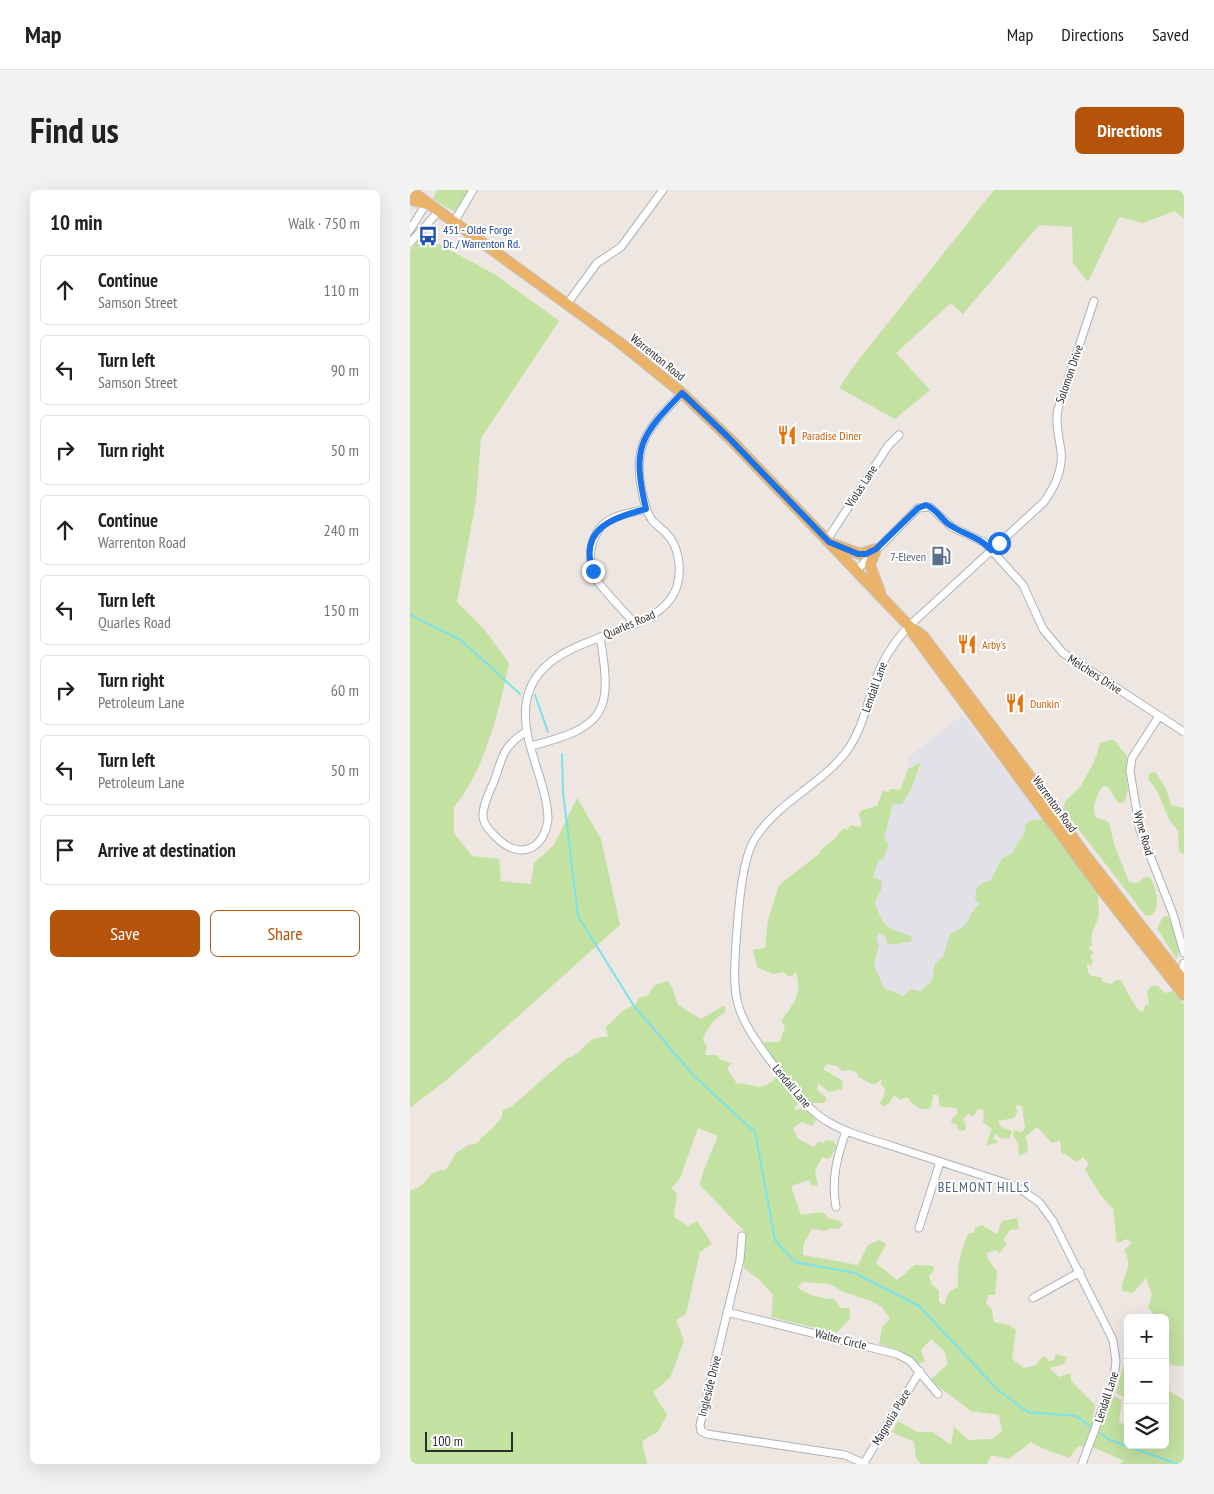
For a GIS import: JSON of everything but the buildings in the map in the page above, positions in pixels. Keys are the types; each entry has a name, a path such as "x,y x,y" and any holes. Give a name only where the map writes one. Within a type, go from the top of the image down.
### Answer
{"main road":[{"name":"Warrenton Road","path":"410,190 419,195 426,204"},
{"name":"Warrenton Road","path":"410,199 426,204 454,222 567,304 682,393 727,436 909,626 917,641 1101,889 1182,985"},
{"path":"828,541 860,554 876,549"},
{"path":"876,549 870,562 881,597"}],"street":[{"path":"454,222 473,190"},
{"path":"567,304 597,264 621,247 663,190"},
{"path":"410,230 426,204"},
{"path":"410,243 438,212"},
{"name":"Solomon Drive","path":"909,626 1044,502 1059,472 1061,452 1056,420 1058,409 1094,301"},
{"name":"Quarles Road","path":"527,731 510,742 483,812 484,823 505,846 521,850 535,844 545,831 548,812 527,731 526,704 531,688 538,676 551,662 567,651 651,617 665,607 674,594 679,577 679,561 673,543 665,531 652,521 646,509 639,474 641,446 651,427 682,393"},
{"name":"Violas Lane","path":"828,541 888,446 898,435"},
{"name":"Melchers Drive","path":"876,549 918,508 926,505 934,509 952,527 977,538 991,550 1023,585 1043,629 1063,652 1184,732"},
{"path":"634,623 598,581 590,554 596,533 607,522 646,509"},
{"path":"856,571 876,549"},
{"name":"Lendall Lane","path":"909,626 894,642 882,662 858,732 846,752 830,769 772,818 754,841 747,859 739,911 735,984 736,999 742,1020 798,1096 819,1116 846,1131 1015,1186 1030,1195 1053,1221 1110,1329 1116,1362 1109,1395 1082,1464"},
{"path":"531,746 559,739 580,730 598,713 606,688 600,637"},
{"name":"Wyne Road","path":"1159,716 1132,758 1130,770 1140,830 1173,914 1184,953"},
{"path":"1182,985 1184,963"},
{"path":"836,1207 833,1185 835,1169 846,1131"},
{"path":"919,1228 940,1162"},
{"name":"Ingleside Drive","path":"742,1236 740,1260 700,1425 701,1430 707,1434 845,1456 864,1464"},
{"path":"1033,1298 1080,1272"},
{"name":"Walter Circle","path":"727,1312 897,1354 910,1361 938,1394"},
{"name":"Magnolia Place","path":"864,1464 920,1371"}],"shaded area":[{"path":"962,715 1043,819 1029,821 1024,826 1026,830 1012,853 1002,858 991,880 981,884 980,903 972,911 971,920 964,927 950,934 943,957 935,963 932,982 921,991 911,989 903,996 884,988 879,980 874,966 879,945 876,938 879,933 885,936 911,936 888,928 879,915 874,902 881,890 873,877 893,804 911,789 915,776 921,767 921,762 908,769 909,757"}],"green space":[{"path":"437,190 468,190 455,212 433,199"},
{"path":"994,190 1184,190 1184,219 1175,211 1143,223 1119,217 1088,282 1073,263 1072,227 1039,225 963,314 951,303 896,353 930,390 895,419 839,388 856,363"},
{"path":"424,236 496,275 559,321 481,438 476,501 457,602 484,629 509,663 496,720 482,758 465,793 454,807 454,833 472,856 499,859 501,881 531,884 534,863 554,845 577,798 601,839 620,925 449,1078 410,1108 410,250"},
{"path":"1114,740 1127,756 1128,790 1125,801 1119,804 1108,787 1103,786 1097,797 1094,812 1097,818 1109,823 1114,844 1129,882 1137,883 1147,876 1151,878 1157,903 1154,912 1150,916 1145,915 1063,809 1065,802 1080,787 1089,771 1100,743"},
{"path":"921,762 911,789 902,804 893,804 884,838 889,844 883,860 878,861 873,877 882,881 881,890 875,902 884,922 891,929 911,936 912,941 887,944 885,936 879,933 876,938 879,945 874,965 884,988 903,996 911,989 921,991 932,981 935,963 943,957 950,934 967,923 972,912 980,903 975,900 976,890 981,884 991,880 1002,858 1012,853 1026,830 1024,826 1029,821 1043,819 1098,895 1099,916 1091,936 1092,946 1088,948 1094,953 1090,955 1093,961 1091,965 1087,964 1088,972 1091,976 1101,977 1103,982 1112,984 1115,980 1121,980 1140,1011 1144,1011 1145,1005 1149,1005 1147,991 1152,986 1158,986 1165,993 1173,991 1184,1004 1184,1366 1172,1365 1169,1362 1169,1314 1154,1314 1148,1307 1152,1295 1146,1278 1133,1293 1122,1291 1123,1280 1128,1267 1124,1250 1132,1243 1127,1239 1117,1243 1113,1208 1102,1196 1085,1169 1089,1164 1083,1157 1077,1162 1061,1152 1060,1140 1052,1143 1037,1127 1025,1137 1028,1145 1027,1152 1019,1156 1018,1143 1013,1136 1014,1130 1021,1132 1025,1128 1022,1106 1017,1105 1015,1108 1018,1112 1014,1118 998,1121 1001,1127 1012,1131 1009,1139 1000,1138 995,1134 993,1139 997,1140 997,1143 986,1145 992,1129 983,1122 984,1110 978,1109 974,1116 971,1116 969,1113 962,1120 965,1121 966,1130 959,1131 956,1124 951,1123 952,1118 957,1115 957,1108 940,1107 938,1095 933,1095 931,1108 927,1109 917,1107 907,1097 900,1100 894,1095 890,1102 883,1107 880,1103 884,1096 885,1088 881,1085 882,1079 874,1085 858,1077 858,1074 851,1070 842,1071 837,1066 827,1064 823,1069 843,1081 842,1089 829,1092 818,1083 817,1090 827,1098 824,1103 812,1103 783,1075 766,1049 764,1042 780,1042 785,1026 781,1021 798,993 796,972 790,977 783,972 773,974 757,967 753,950 765,948 768,920 779,885 819,854 844,828 847,830 851,825 862,826 859,814 862,810 877,806 883,791 889,792 890,789 900,790 908,769"},
{"path":"1155,772 1166,788 1171,805 1184,808 1184,855 1179,851 1178,831 1170,821 1156,789 1148,779 1149,773"},
{"path":"1167,916 1177,930 1179,949 1176,959 1157,928 1163,917"},
{"path":"668,981 678,1005 701,1019 725,1005 725,1012 707,1030 703,1039 707,1047 705,1055 717,1055 721,1060 732,1063 727,1068 737,1084 761,1087 777,1077 799,1102 794,1109 806,1108 816,1120 812,1126 802,1122 793,1128 798,1139 814,1147 819,1141 824,1143 826,1140 833,1141 837,1146 830,1158 826,1159 823,1156 815,1170 818,1185 812,1186 809,1180 791,1186 801,1215 823,1212 828,1218 838,1220 843,1225 838,1229 831,1228 826,1231 812,1229 803,1245 803,1255 858,1265 868,1245 879,1240 886,1244 876,1263 897,1280 915,1265 933,1266 934,1270 929,1276 932,1285 939,1290 939,1302 944,1305 949,1292 958,1287 960,1259 969,1233 974,1233 975,1228 982,1225 997,1234 1002,1221 1017,1218 1019,1229 1010,1230 1003,1240 1007,1243 1000,1253 995,1250 987,1253 988,1259 997,1271 995,1295 988,1295 986,1303 992,1310 994,1322 1009,1325 1016,1330 1012,1359 1024,1368 1036,1365 1045,1356 1048,1361 1054,1360 1056,1354 1067,1357 1064,1364 1049,1368 1059,1377 1071,1373 1071,1381 1095,1405 1092,1422 1100,1428 1114,1396 1122,1400 1119,1422 1124,1425 1124,1449 1169,1449 1169,1391 1184,1400 1184,1464 1119,1464 1124,1461 1095,1448 1078,1446 1069,1458 1031,1442 1009,1459 991,1455 987,1464 921,1464 916,1458 914,1442 892,1432 898,1421 917,1432 933,1432 951,1445 954,1427 968,1440 993,1439 1002,1431 999,1415 971,1411 930,1380 948,1364 945,1352 931,1339 921,1350 925,1361 918,1364 902,1351 879,1344 882,1327 890,1319 882,1307 871,1301 844,1292 830,1284 802,1282 798,1288 806,1293 835,1299 840,1308 850,1308 850,1319 836,1333 771,1317 773,1295 760,1280 744,1268 744,1231 700,1185 703,1172 718,1136 698,1128 680,1178 671,1189 677,1193 674,1217 688,1226 697,1221 712,1244 700,1252 686,1314 676,1320 684,1341 670,1378 653,1392 667,1415 658,1432 642,1441 647,1464 410,1464 410,1191 419,1187 436,1171 446,1170 456,1153 468,1145 478,1143 502,1117 503,1110 511,1107 567,1058 578,1053 594,1039 608,1037 606,1027 624,1010 636,1004 638,998 647,996 655,985"},
{"path":"1123,1367 1124,1398 1116,1393"}],"waterway":[{"path":"410,615 461,640 520,694"},
{"path":"535,695 548,732"},
{"path":"562,754 563,792 578,916 634,1006 695,1077 755,1132 775,1240 795,1262 855,1273 919,1306 998,1390 1028,1412 1076,1416 1091,1427"},
{"path":"1100,1433 1110,1440 1177,1464"}],"place":[{"name":"451 - Olde Forge Dr. / Warrenton Rd.","path":"428,236"},
{"name":"Paradise Diner","path":"787,435"},
{"name":"7-Eleven","path":"941,556"},
{"name":"Arby's","path":"967,644"},
{"name":"Dunkin'","path":"1015,703"}],"district":[{"name":"BELMONT HILLS","path":"984,1187"}],"route":[{"path":"593,571 590,554 596,533 613,518 646,509 638,463 641,446 651,427 682,393 727,436 829,542 858,554 866,554 876,549 918,508 926,505 934,509 952,527 977,538 991,550 999,543"}]}
